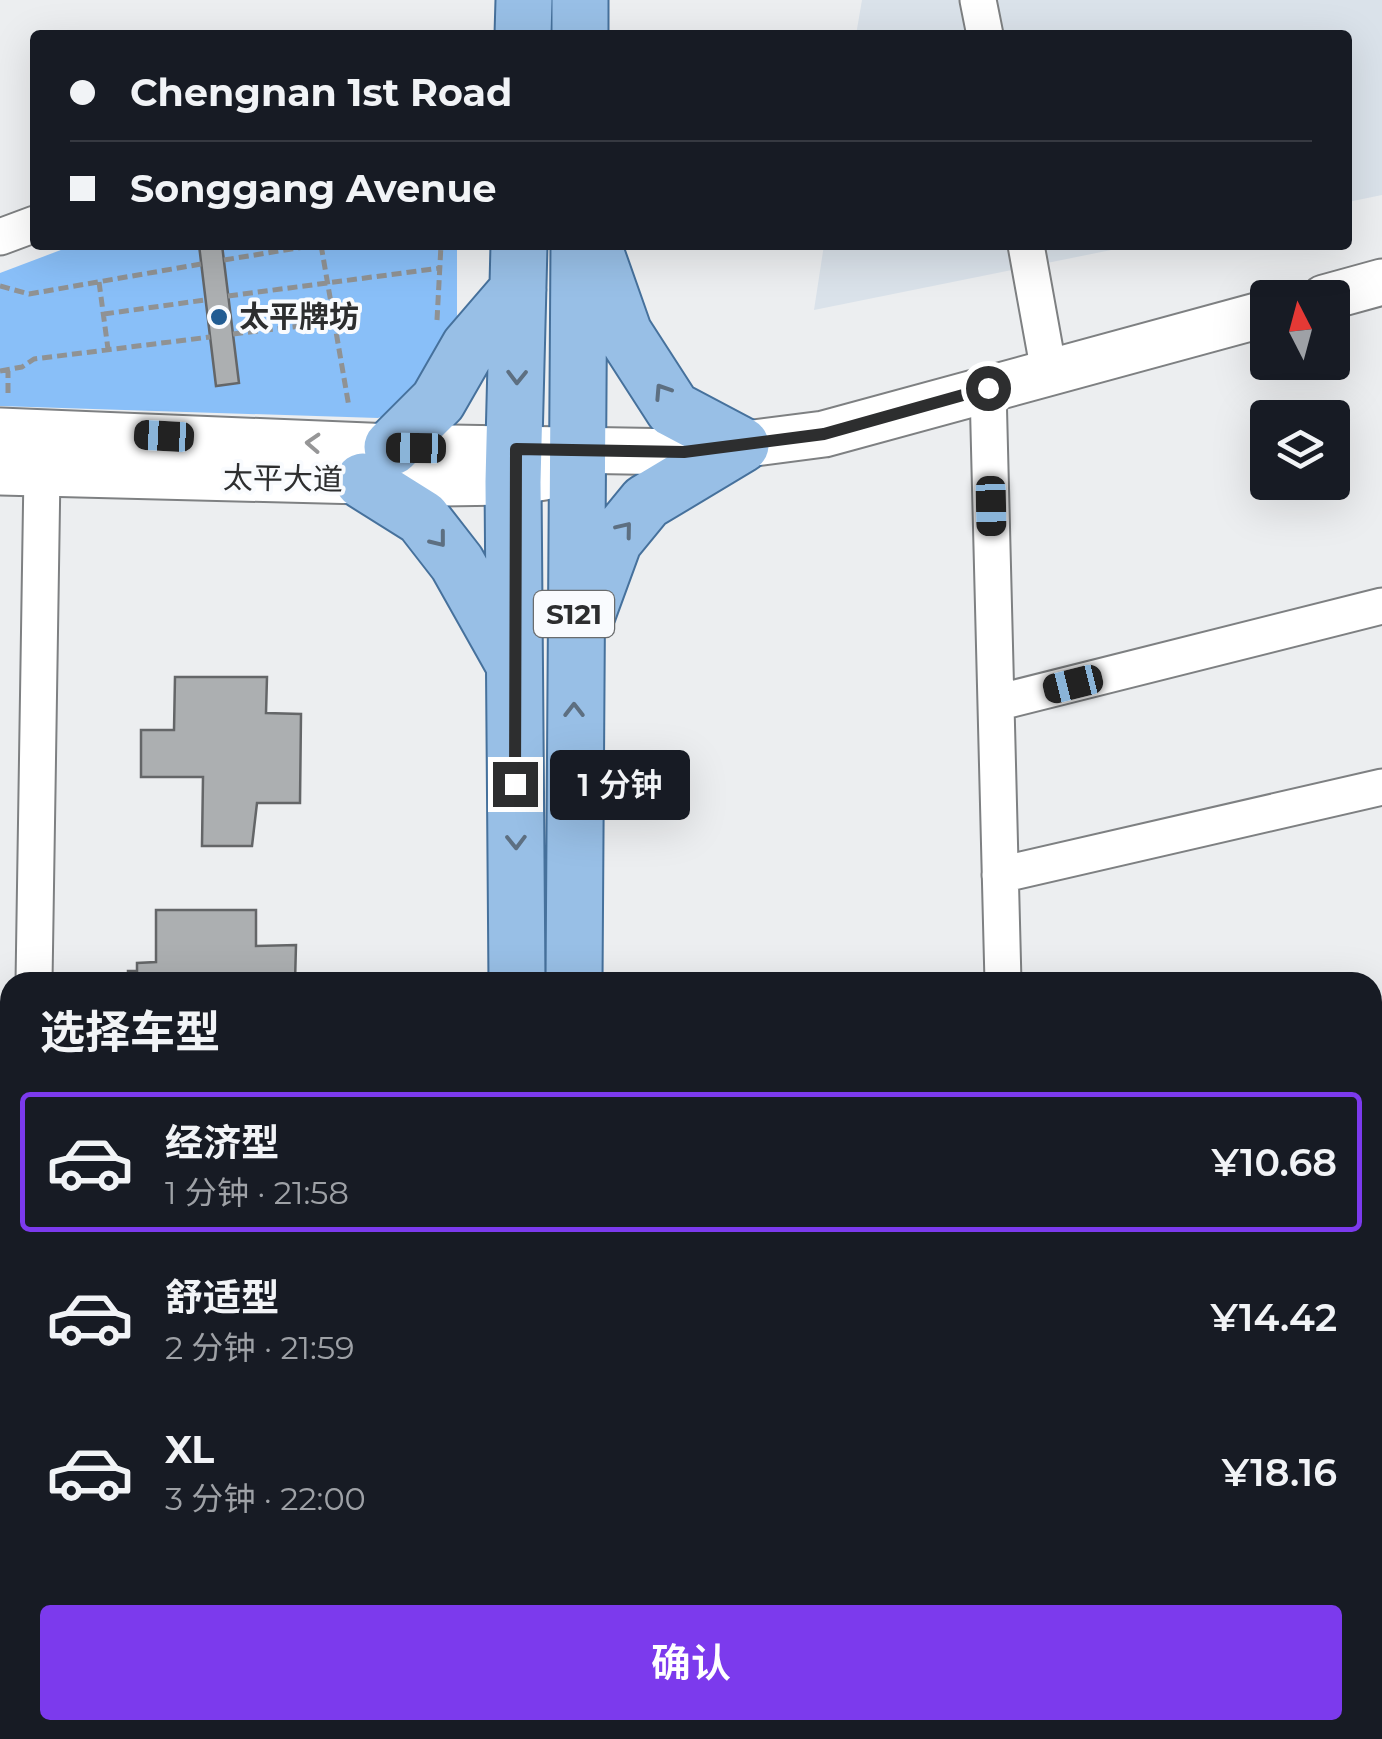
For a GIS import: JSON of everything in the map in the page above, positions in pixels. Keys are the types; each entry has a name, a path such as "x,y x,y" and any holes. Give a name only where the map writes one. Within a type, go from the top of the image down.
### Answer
{"main road":[{"path":"580,0 580,30"},
{"name":"S121","path":"574,972 578,250"},
{"path":"594,250 624,334 674,409 741,445"},
{"path":"514,664 457,563 377,464 438,401 519,267"},
{"name":"S121","path":"517,972 514,466 519,267"},
{"path":"574,650 614,541 624,528 646,502 741,445"}],"street":[{"path":"978,0 985,30"},
{"path":"0,237 30,226"},
{"path":"1027,250 1049,372"},
{"path":"1350,291 1382,282"},
{"path":"4,413 377,464 514,466 684,452 824,434 1250,318"},
{"path":"988,388 1003,972"},
{"name":"太平大道","path":"35,473 377,464"},
{"path":"34,972 35,473"},
{"path":"35,473 54,972"},
{"path":"996,703 1382,606"},
{"path":"1000,876 1382,787"}],"path":[{"path":"224,260 287,250"},
{"path":"320,250 349,407"},
{"path":"437,324 441,250"},
{"path":"0,286 29,294 201,264"},
{"path":"228,296 442,268"},
{"path":"99,282 108,350"},
{"path":"104,314 205,300"},
{"path":"233,334 334,322"},
{"path":"0,371 8,372 34,359 210,337"},
{"path":"4,413 8,372"}],"shaded area":[{"path":"862,0 1382,0 1382,195 1352,201 1352,30 857,30"},
{"path":"61,250 457,250 457,332 414,405 378,418 0,406 0,273"},
{"path":"823,250 1111,250 814,310"}],"building":[{"name":"太平牌坊","path":"200,250 223,250 239,383 216,386"},
{"path":"175,677 267,677 266,713 301,714 300,803 257,803 252,846 202,846 203,777 141,777 141,730 174,730"},
{"path":"156,910 256,910 256,946 296,945 295,972 128,972 137,971 137,963 156,962"}],"place":[{"name":"太平牌坊","path":"219,317"}],"route":[{"path":"515,784 516,449 684,452 824,434 988,388"}]}
